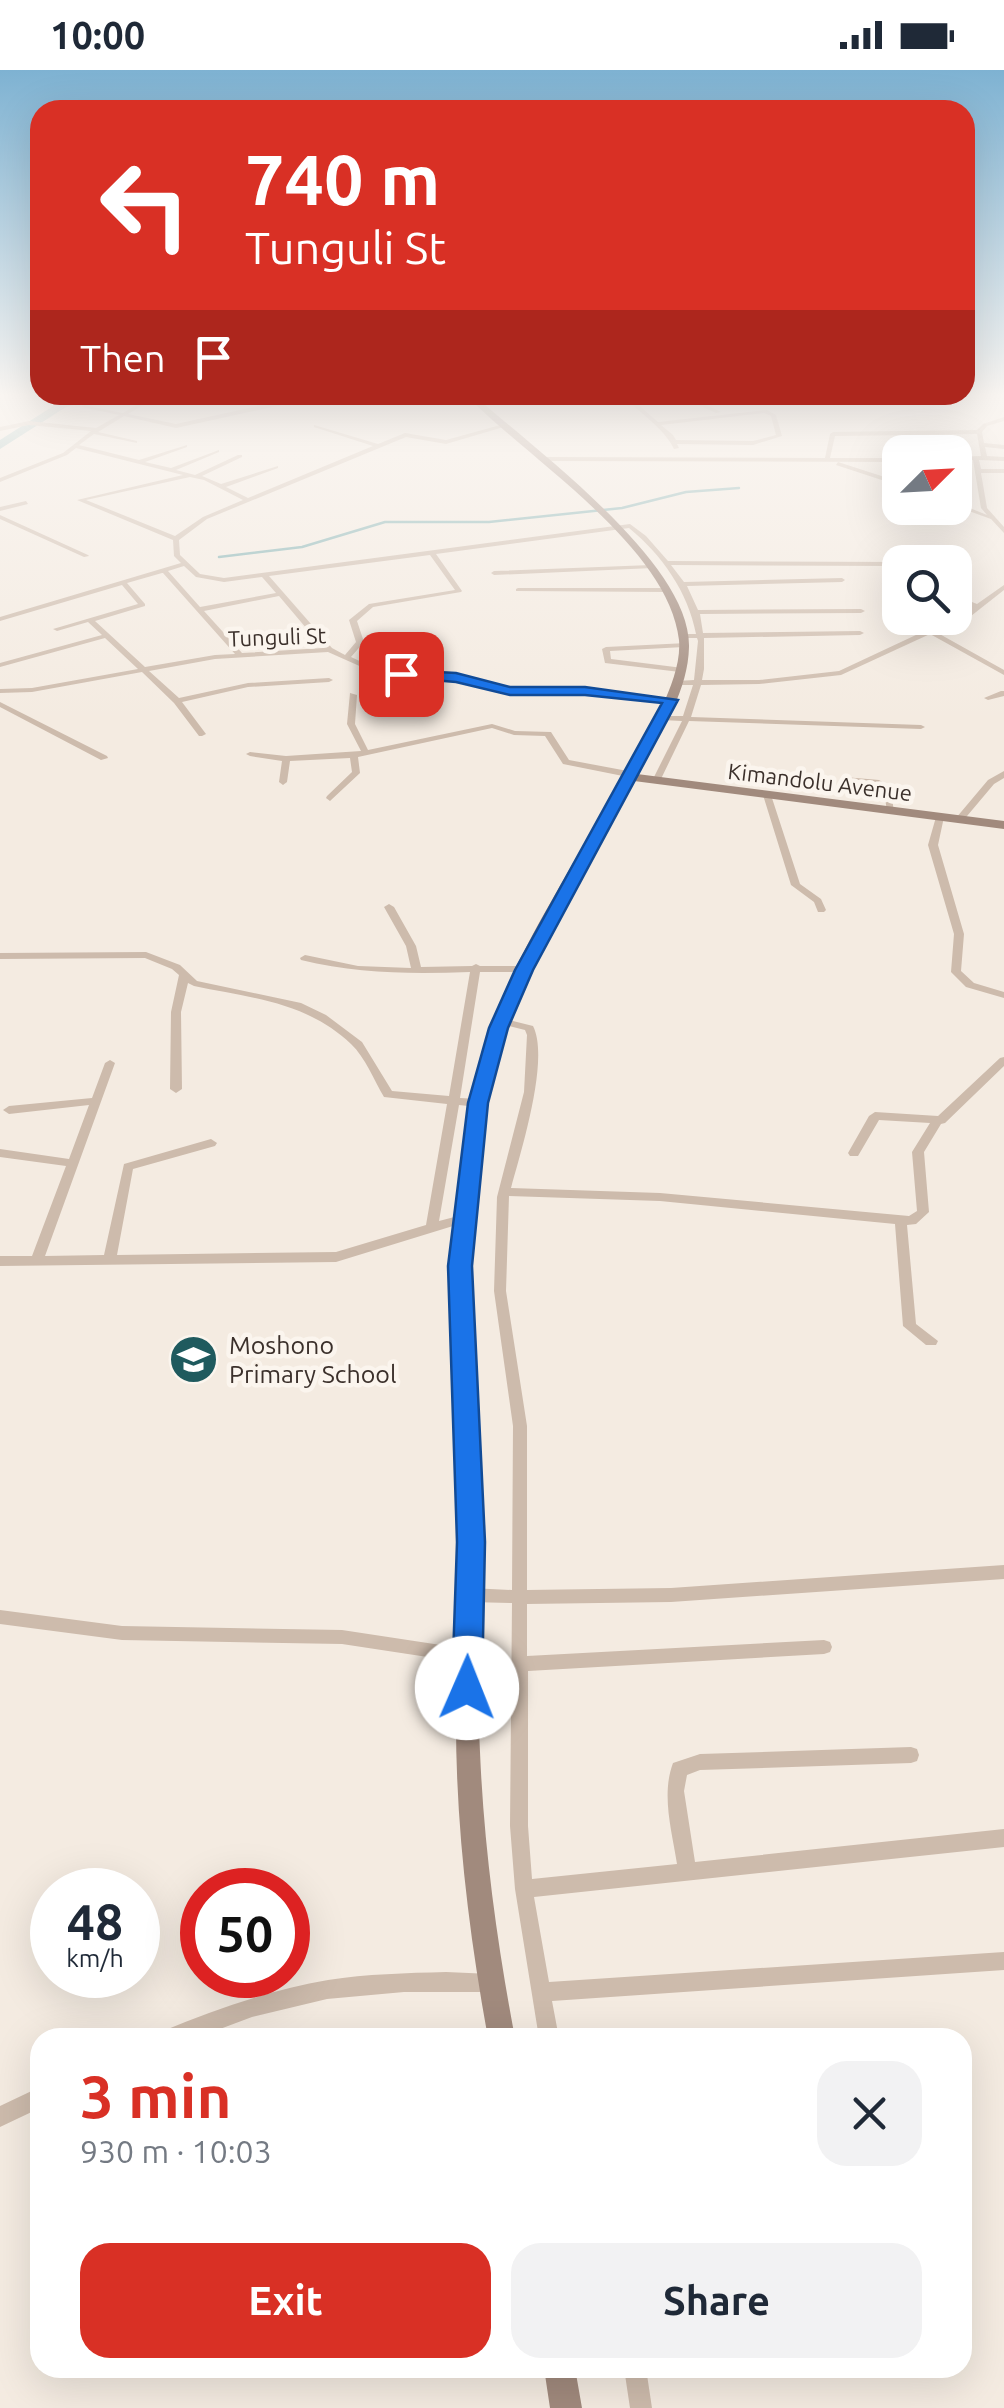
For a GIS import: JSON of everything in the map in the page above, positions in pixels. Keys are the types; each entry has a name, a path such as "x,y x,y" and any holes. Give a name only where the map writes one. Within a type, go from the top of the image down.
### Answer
{"main road":[{"path":"500,2028 474,1838 460,1324 462,1218 478,1103 502,1020 524,970 662,718 690,639 676,587 659,565 589,502"},
{"name":"Kimandolu Avenue","path":"632,776 1004,825"},
{"path":"562,2378 566,2408"}],"street":[{"path":"85,502 176,538"},
{"path":"176,538 205,518 239,502"},
{"path":"982,502 989,518"},
{"path":"0,509 26,503"},
{"path":"972,511 1002,529"},
{"path":"176,538 177,556 198,576 213,580 431,551 604,516"},
{"path":"0,517 86,556"},
{"path":"348,656 360,642 352,624 362,610 459,591 431,551"},
{"path":"2,617 125,585 185,564"},
{"path":"494,572 659,565 882,564"},
{"path":"165,572 240,654"},
{"path":"264,576 329,650"},
{"path":"518,590 842,580"},
{"path":"57,629 143,605 125,585"},
{"path":"676,587 696,612"},
{"path":"972,610 1004,587"},
{"path":"202,609 281,594"},
{"path":"972,604 977,607"},
{"path":"696,612 861,610"},
{"path":"656,781 688,721 700,684 690,639 696,612"},
{"path":"92,620 177,701 202,734"},
{"path":"860,632 690,639 606,650 608,661 676,684 700,684 832,675 924,635"},
{"path":"936,635 1004,673"},
{"path":"0,664 106,636"},
{"name":"Tunguli St","path":"0,690 26,690 240,654 329,650 382,674 456,678 510,691 585,691 676,684"},
{"path":"177,701 242,686 329,680"},
{"path":"0,703 26,690"},
{"path":"353,694 351,724 366,753"},
{"path":"988,698 1004,694"},
{"path":"0,703 104,758"},
{"path":"662,718 921,727"},
{"path":"250,754 286,759 354,755 492,726 548,734 566,762 632,776"},
{"path":"330,798 356,774 354,755"},
{"path":"282,782 286,759"},
{"path":"958,820 991,782 1004,774"},
{"path":"844,780 886,786 890,812"},
{"path":"991,782 1004,784"},
{"path":"767,795 798,889 818,901 821,910"},
{"path":"940,817 933,845 959,934 956,972 970,985 1004,995"},
{"path":"389,908 410,946 417,970"},
{"path":"0,956 146,955 166,962 194,983 274,998 309,1010 358,1044 388,1094 478,1103"},
{"path":"305,958 332,965 417,970 524,970"},
{"path":"432,1228 476,967"},
{"path":"176,1089 176,1012 184,976"},
{"path":"502,1020 526,1027 532,1034 530,1092 504,1192 500,1291 520,1426 519,1826 524,1889 547,2028"},
{"path":"504,1192 652,1196 901,1223 922,1217 918,1152 937,1121 1004,1060"},
{"path":"37,1261 110,1062"},
{"path":"9,1110 96,1101"},
{"path":"854,1152 877,1115 937,1121"},
{"path":"109,1261 128,1167 211,1143"},
{"path":"0,1153 72,1163"},
{"path":"0,1261 336,1258 462,1218"},
{"path":"901,1223 910,1326 931,1341"},
{"path":"470,1595 522,1598 744,1590 1004,1572"},
{"path":"0,1617 122,1633 342,1637 467,1656"},
{"path":"519,1664 824,1647"},
{"path":"688,1868 676,1791 679,1768 700,1762 911,1755"},
{"path":"524,1889 688,1868 1004,1838"},
{"path":"541,1992 1004,1960"},
{"path":"194,2028 228,2014 334,1987 402,1979 491,1983"},
{"path":"0,2117 30,2102"},
{"path":"637,2378 641,2408"}],"waterway":[{"path":"219,557 302,547 385,522 489,522 646,502"}],"place":[{"name":"Moshono Primary School","path":"194,1359"}],"route":[{"path":"401,674 471,680 510,691 585,691 671,700 524,970 498,1028 478,1103 462,1218 460,1266 471,1542 467,1688"}]}
